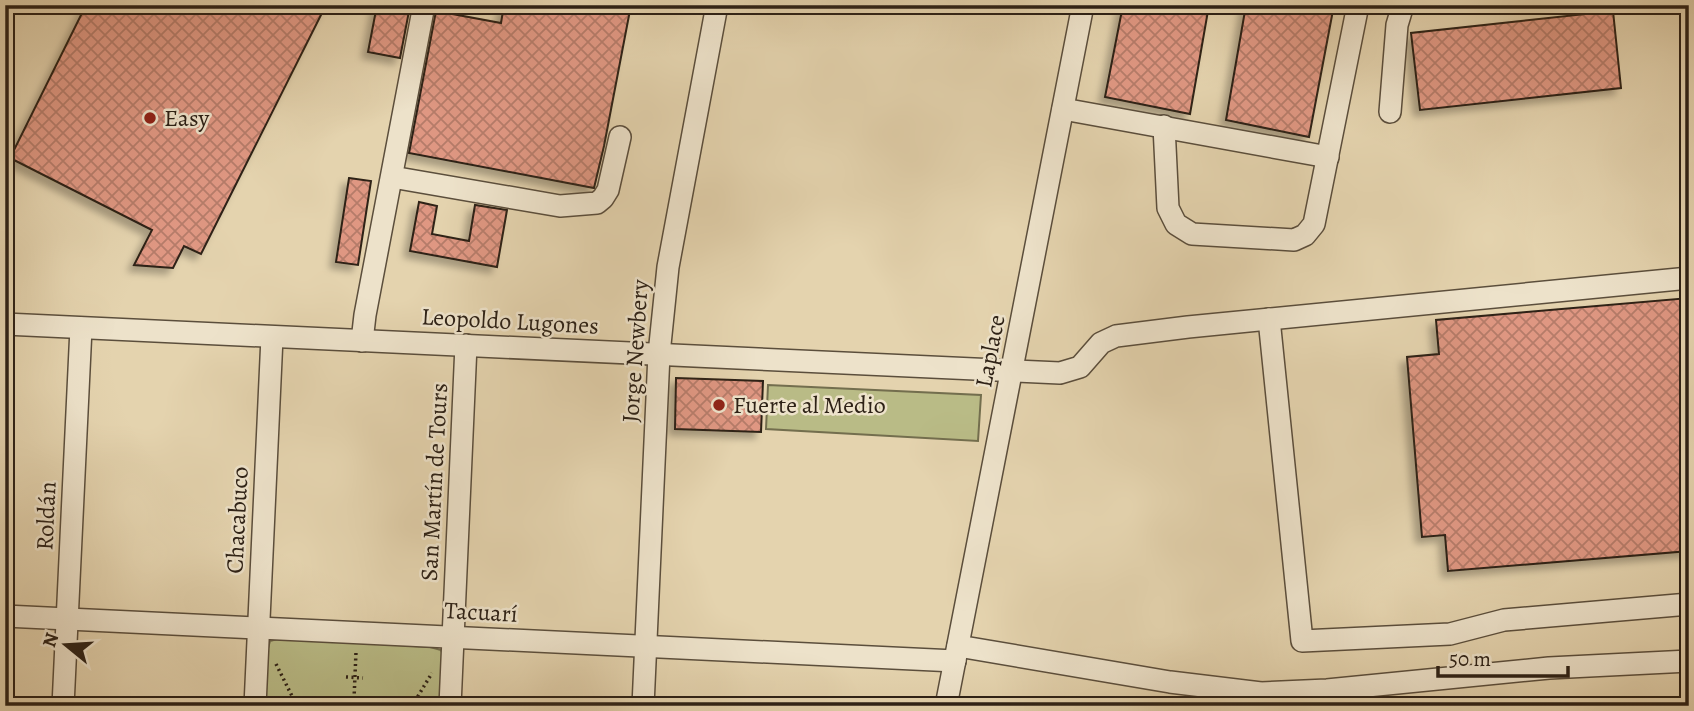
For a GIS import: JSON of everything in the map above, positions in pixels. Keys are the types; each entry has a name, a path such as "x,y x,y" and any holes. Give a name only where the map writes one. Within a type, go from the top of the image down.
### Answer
{"street":[{"path":"362,341 424,5"},
{"name":"Jorge Newbery","path":"643,706 659,354 668,267 717,5"},
{"name":"Laplace","path":"946,706 1083,5"},
{"path":"1164,126 1168,208 1176,224 1192,234 1294,240 1305,234 1314,223 1358,5"},
{"path":"1390,113 1397,25 1403,5"},
{"path":"1063,108 1328,157"},
{"path":"392,177 560,206 597,203 608,190 620,137"},
{"name":"Leopoldo Lugones","path":"5,324 1060,373 1080,367 1101,343 1116,336 1689,278"},
{"path":"1269,319 1302,641 1450,634 1504,620 1689,604"},
{"name":"Roldán","path":"63,706 81,328"},
{"name":"Chacabuco","path":"255,706 272,337"},
{"name":"San Martín de Tours","path":"450,706 466,345"},
{"name":"Tacuarí","path":"5,616 646,646 956,653 1208,697 1327,690 1549,668 1689,661"}],"path":[{"path":"354,699 357,632"},
{"path":"275,661 297,706"},
{"path":"346,677 363,678"},
{"path":"344,698 362,699"}],"green space":[{"path":"768,385 981,395 978,441 766,429"},
{"path":"281,638 430,647 441,650 444,657 442,706 264,706 267,652 270,641"}],"building":[{"name":"Easy","path":"86,5 326,5 201,254 184,246 173,268 134,265 152,230 10,158"},
{"path":"377,5 410,6 400,58 368,52"},
{"path":"504,5 631,5 594,188 409,153 436,11 501,23"},
{"path":"1123,5 1209,5 1190,114 1105,97"},
{"path":"1246,5 1334,5 1309,137 1226,120"},
{"path":"1613,11 1621,88 1420,110 1411,33"},
{"path":"349,178 371,181 358,265 336,262"},
{"path":"419,202 437,206 432,234 469,241 475,205 507,210 497,267 410,251"},
{"path":"1689,298 1689,551 1448,571 1445,535 1422,537 1407,357 1439,354 1436,320"},
{"name":"Fuerte al Medio","path":"676,378 763,381 761,432 675,429"}],"place":[{"name":"Easy","path":"150,118"},
{"name":"Fuerte al Medio","path":"719,405"}]}
